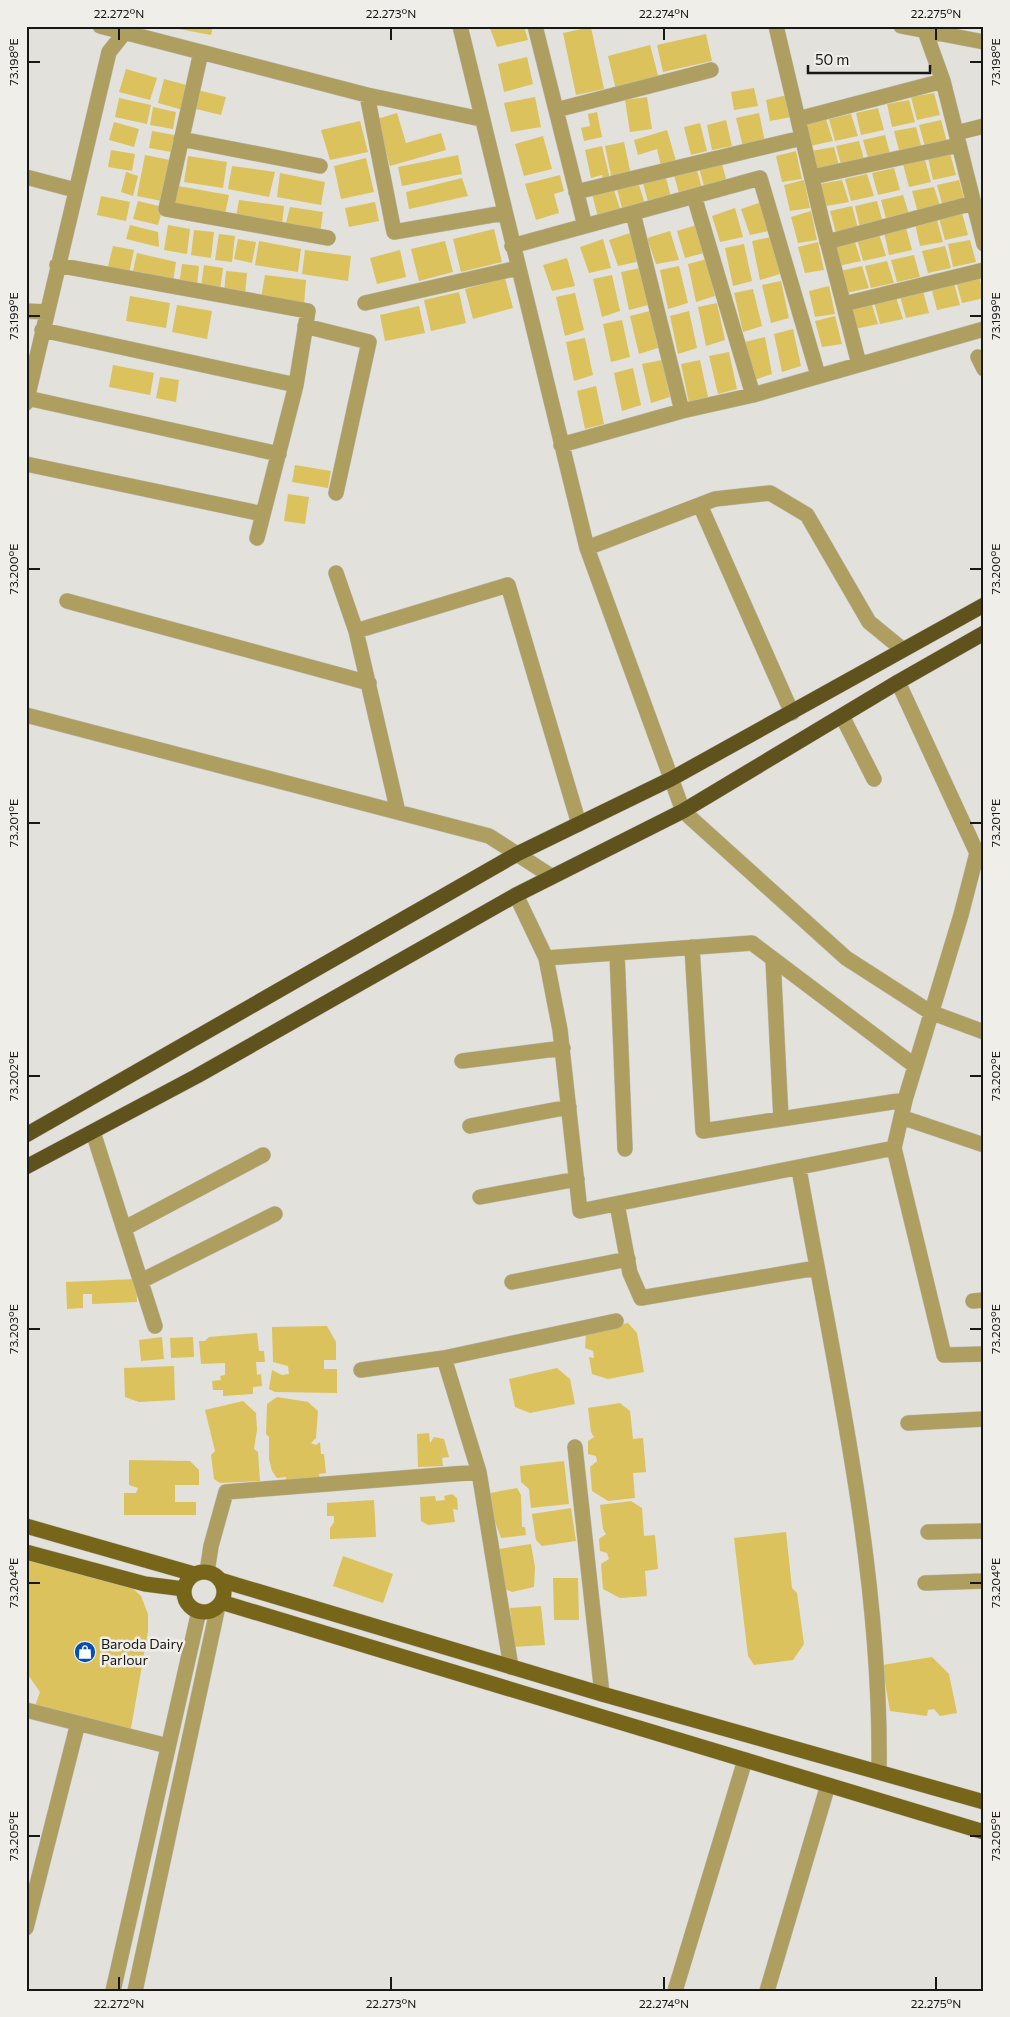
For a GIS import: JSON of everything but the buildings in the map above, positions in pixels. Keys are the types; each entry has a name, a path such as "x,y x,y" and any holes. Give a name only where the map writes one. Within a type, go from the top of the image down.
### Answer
{"highway":[{"path":"26,1135 517,854 672,779 792,713 902,649 984,605"},
{"path":"26,1167 197,1076 516,895 683,811 898,682 984,633"}],"main road":[{"path":"26,1526 207,1575 602,1694 984,1802"},
{"path":"26,1552 145,1584 184,1589"},
{"path":"207,1575 224,1591 219,1604 209,1611 199,1611 186,1600 184,1589 186,1583 207,1575"},
{"path":"219,1604 984,1832"}],"street":[{"path":"100,26 125,29 201,52 367,95 481,119"},
{"path":"460,26 481,119 587,548 683,811 846,958 930,1012 984,1032"},
{"path":"534,26 585,226"},
{"path":"776,26 827,242 859,364"},
{"path":"901,26 984,42"},
{"path":"125,29 108,52 27,400 279,454"},
{"path":"925,31 943,81 957,139 976,195 984,244"},
{"path":"201,52 166,209 328,238"},
{"path":"556,110 711,70"},
{"path":"798,119 943,81"},
{"path":"367,95 394,232 504,213"},
{"path":"812,178 957,139 984,126"},
{"path":"576,192 802,138"},
{"path":"181,139 320,166"},
{"path":"26,178 75,190"},
{"path":"512,246 760,178 818,375"},
{"path":"827,242 976,195"},
{"path":"694,196 753,395"},
{"path":"633,213 682,411"},
{"path":"57,265 308,311 296,385 257,538"},
{"path":"365,303 518,268"},
{"path":"844,304 984,270"},
{"path":"26,311 46,312"},
{"path":"305,326 369,342 336,493"},
{"path":"561,445 682,411 753,395 984,329"},
{"path":"42,330 296,385"},
{"path":"26,464 264,514"},
{"path":"587,548 715,499 770,493 806,515 869,622 902,649"},
{"path":"700,504 792,713"},
{"path":"336,573 356,631 398,812"},
{"path":"356,631 508,585 579,824"},
{"path":"67,601 368,683"},
{"path":"898,682 977,853 961,916 930,1012 905,1100 894,1148 944,1355 984,1354"},
{"path":"26,715 489,836 552,876"},
{"path":"842,716 874,780"},
{"path":"516,895 546,958 563,1048 580,1211 799,1169 894,1148"},
{"path":"546,958 752,943 915,1066"},
{"path":"692,947 703,1131 905,1100"},
{"path":"617,953 625,1149"},
{"path":"773,959 781,1119"},
{"path":"462,1061 563,1048"},
{"path":"470,1126 569,1107"},
{"path":"901,1117 984,1145"},
{"path":"93,1132 155,1326"},
{"path":"125,1228 263,1155"},
{"path":"799,1169 865,1544 880,1727 879,1771"},
{"path":"480,1198 577,1179"},
{"path":"617,1204 630,1273 641,1298 816,1268"},
{"path":"141,1281 275,1214"},
{"path":"512,1282 628,1259"},
{"path":"361,1370 444,1358 616,1321"},
{"path":"444,1358 479,1472 511,1667"},
{"path":"908,1423 984,1419"},
{"path":"575,1446 602,1694"},
{"path":"207,1575 211,1546 226,1492 479,1472"},
{"path":"928,1532 984,1531"},
{"path":"925,1583 984,1580"},
{"path":"135,1991 219,1604"},
{"path":"113,1991 199,1611"},
{"path":"26,1710 168,1746"},
{"path":"26,1928 78,1723"},
{"path":"675,1991 745,1760"},
{"path":"767,1991 828,1785"}],"place":[{"name":"Baroda Dairy Parlour","path":"85,1652"}]}
